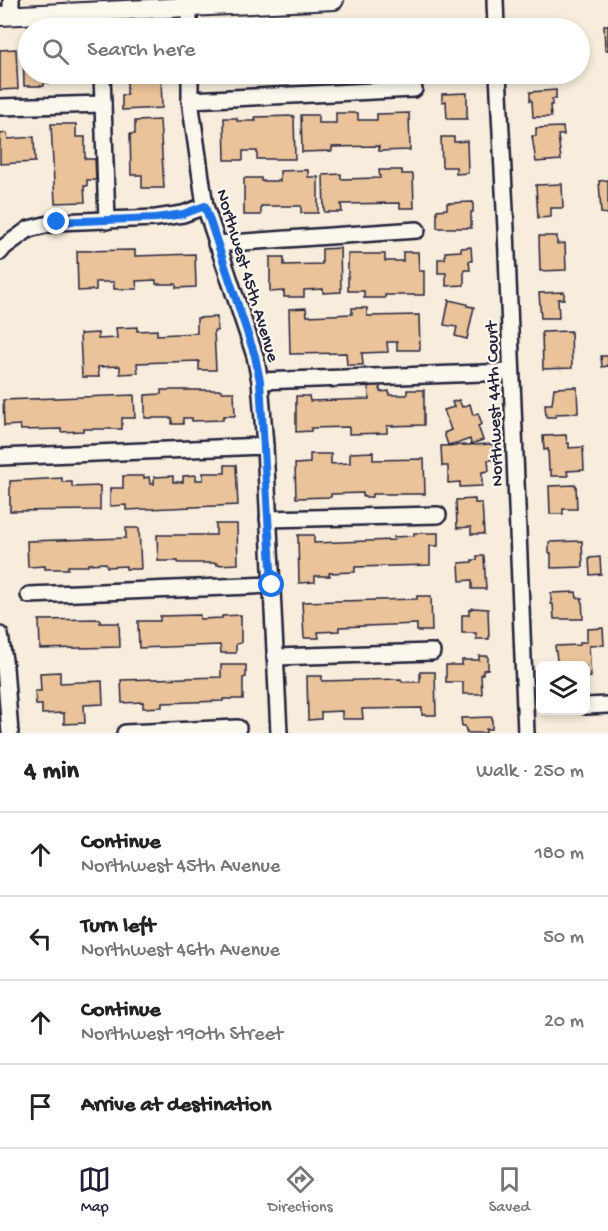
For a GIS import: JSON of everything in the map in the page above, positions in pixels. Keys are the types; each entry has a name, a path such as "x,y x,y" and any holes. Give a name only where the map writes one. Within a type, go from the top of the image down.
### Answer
{"street":[{"path":"7,10 189,7 334,0"},
{"path":"495,0 496,18"},
{"path":"189,7 189,18"},
{"path":"102,84 107,221"},
{"name":"Northwest 45th Avenue","path":"190,84 190,100 205,206 255,356 260,381 279,733"},
{"name":"Northwest 44th Court","path":"499,84 507,229 526,733"},
{"path":"190,100 414,89"},
{"path":"0,107 103,104"},
{"path":"0,252 29,229 57,222 156,218 183,214 205,206"},
{"path":"216,244 417,230"},
{"name":"Northwest 45th Avenue","path":"260,381 511,372"},
{"path":"0,458 265,446"},
{"path":"268,519 438,515"},
{"path":"29,595 272,585"},
{"path":"0,635 10,733"},
{"path":"275,657 432,652"},
{"path":"590,706 608,705"},
{"path":"525,709 536,708"},
{"path":"125,733 238,728"}],"building":[{"path":"604,25 608,25 608,50 605,50"},
{"path":"16,49 18,89 0,90 0,50"},
{"path":"24,84 44,84 44,86 24,86"},
{"path":"127,84 161,84 162,108 122,110 122,95 127,95"},
{"path":"556,90 556,99 552,99 552,105 550,105 551,117 533,117 530,92"},
{"path":"467,93 467,119 447,119 446,101 442,102 442,94"},
{"path":"336,113 358,113 358,120 377,120 377,114 409,113 410,150 379,151 379,146 332,147 332,151 302,152 301,115 318,115 318,123 336,123"},
{"path":"294,116 295,159 257,159 257,151 243,151 243,160 225,160 224,118 256,121 255,117"},
{"path":"160,120 164,188 142,188 142,175 131,175 130,134 135,134 135,121"},
{"path":"51,124 76,124 76,137 85,137 85,159 95,159 96,180 87,180 87,186 84,186 85,202 55,203"},
{"path":"563,127 564,135 558,135 561,160 536,162 532,136 536,136 536,128"},
{"path":"7,133 8,139 34,137 35,162 0,164 0,134"},
{"path":"441,137 454,137 454,142 467,141 468,173 456,174 456,167 442,167"},
{"path":"308,170 308,177 318,177 318,213 301,213 301,206 261,206 261,215 244,215 244,178 280,181 280,171"},
{"path":"379,170 402,170 402,174 413,174 414,208 400,208 400,203 341,204 342,212 324,212 323,175 341,174 341,179 380,178"},
{"path":"608,180 608,214 601,213 599,181"},
{"path":"562,184 563,208 551,208 551,217 538,218 536,185"},
{"path":"473,202 471,228 437,228 437,210 447,209 447,203"},
{"path":"539,236 557,236 557,244 565,243 566,270 540,271"},
{"path":"471,247 472,261 469,261 470,270 464,270 464,285 446,286 446,273 438,273 438,259 445,259 445,252 461,251 461,248"},
{"path":"340,248 341,292 323,293 323,289 304,290 304,297 284,297 284,291 270,292 270,257 284,257 284,265 322,264 322,249"},
{"path":"135,250 135,256 195,254 196,287 176,288 176,284 156,284 156,280 136,281 137,289 114,289 114,282 96,282 96,290 78,291 77,251"},
{"path":"403,252 418,252 419,271 424,271 424,295 385,295 385,298 364,298 364,291 348,291 348,254 385,254 385,261 403,261"},
{"path":"564,292 564,299 558,299 559,318 541,318 539,293"},
{"path":"449,300 474,307 467,339 455,336 457,327 444,325"},
{"path":"306,308 307,316 352,314 352,308 367,308 367,316 419,315 420,350 397,350 397,342 387,342 388,352 362,353 363,365 347,365 346,353 290,354 289,309"},
{"path":"217,317 217,331 214,331 216,370 199,370 199,361 137,363 138,373 120,374 120,366 98,367 99,377 82,377 80,334 98,333 98,339 117,338 116,328 137,327 137,331 157,330 157,335 197,333 197,318"},
{"path":"571,331 572,368 543,369 542,332"},
{"path":"601,356 608,356 608,366 602,367"},
{"path":"368,381 380,381 380,392 389,391 389,395 407,395 407,390 424,390 424,425 387,426 387,433 349,434 349,427 311,428 311,431 296,432 296,396 309,396 310,401 369,399"},
{"path":"577,387 578,413 546,417 545,404 552,404 554,388"},
{"path":"161,390 234,392 235,416 223,416 223,420 192,421 192,418 183,418 183,424 172,424 172,418 145,418 145,395 161,394"},
{"path":"134,395 135,418 122,418 122,429 83,429 83,431 61,432 61,429 21,430 20,425 4,426 3,400"},
{"path":"459,400 462,407 470,404 473,415 478,413 482,424 478,426 483,440 471,444 470,439 448,445 444,433 451,430 444,410 454,407 452,402"},
{"path":"566,435 569,448 583,447 584,470 567,471 568,476 551,476 548,449 544,450 543,436"},
{"path":"493,444 494,460 488,460 489,471 482,472 482,486 460,487 460,482 448,483 448,466 442,466 441,446"},
{"path":"373,452 373,460 424,459 425,494 372,494 372,497 363,497 363,493 296,498 295,464 310,463 310,454 331,454 331,464 350,463 350,453"},
{"path":"225,465 236,465 238,505 126,510 126,505 110,506 110,488 123,488 123,476 149,477 150,484 154,484 154,477 173,476 173,482 183,482 183,476 196,475 196,480 203,480 203,473 225,473"},
{"path":"62,478 62,482 72,482 72,487 100,486 100,510 10,511 10,481"},
{"path":"576,485 577,509 563,509 563,514 550,514 549,486"},
{"path":"475,499 475,503 482,503 484,534 471,534 471,527 457,528 456,500"},
{"path":"216,524 237,524 238,564 158,561 157,535 216,535"},
{"path":"126,528 139,528 141,569 126,569 126,566 107,567 106,563 68,566 68,569 45,569 45,566 28,567 27,541 126,538"},
{"path":"414,533 438,533 438,546 430,546 430,565 355,567 355,572 329,573 330,576 315,576 315,582 299,583 298,535 314,535 314,543 394,540 394,537 414,536"},
{"path":"582,541 583,567 551,568 549,542"},
{"path":"477,556 484,556 486,589 472,589 472,580 460,581 459,563 472,562 472,560 477,560"},
{"path":"600,557 601,574 590,575 589,558"},
{"path":"576,592 577,598 582,598 583,619 554,619 551,593"},
{"path":"417,596 431,596 432,631 417,631 417,624 339,627 339,631 318,632 319,638 304,638 302,602 417,599"},
{"path":"488,609 489,639 476,639 476,633 462,633 462,615 469,615 469,610"},
{"path":"200,615 200,619 241,615 241,643 236,644 236,653 221,653 220,645 139,648 138,621 160,621 160,616"},
{"path":"100,619 100,623 119,623 120,647 40,649 39,620"},
{"path":"603,628 604,645 589,646 590,661 557,661 555,646 580,645 580,642 587,642 587,629"},
{"path":"479,656 488,656 488,669 483,670 481,674 482,694 463,694 463,682 446,682 446,665 462,665 462,660 479,660"},
{"path":"221,665 246,665 246,677 243,678 243,699 162,703 162,707 143,708 143,702 122,703 121,680 221,677"},
{"path":"60,672 60,683 102,681 103,704 84,705 85,723 64,724 64,713 42,714 42,705 36,705 35,691 41,691 40,673"},
{"path":"420,672 435,672 436,715 422,715 422,708 362,709 363,719 342,719 342,711 321,712 321,719 308,720 307,676 322,676 322,681 401,679 402,682 420,682"},
{"path":"492,717 492,729 486,729 486,733 467,733 465,726 462,726 461,718"}],"route":[{"path":"57,222 156,218 183,214 205,206 255,356 260,381 272,585"}]}
